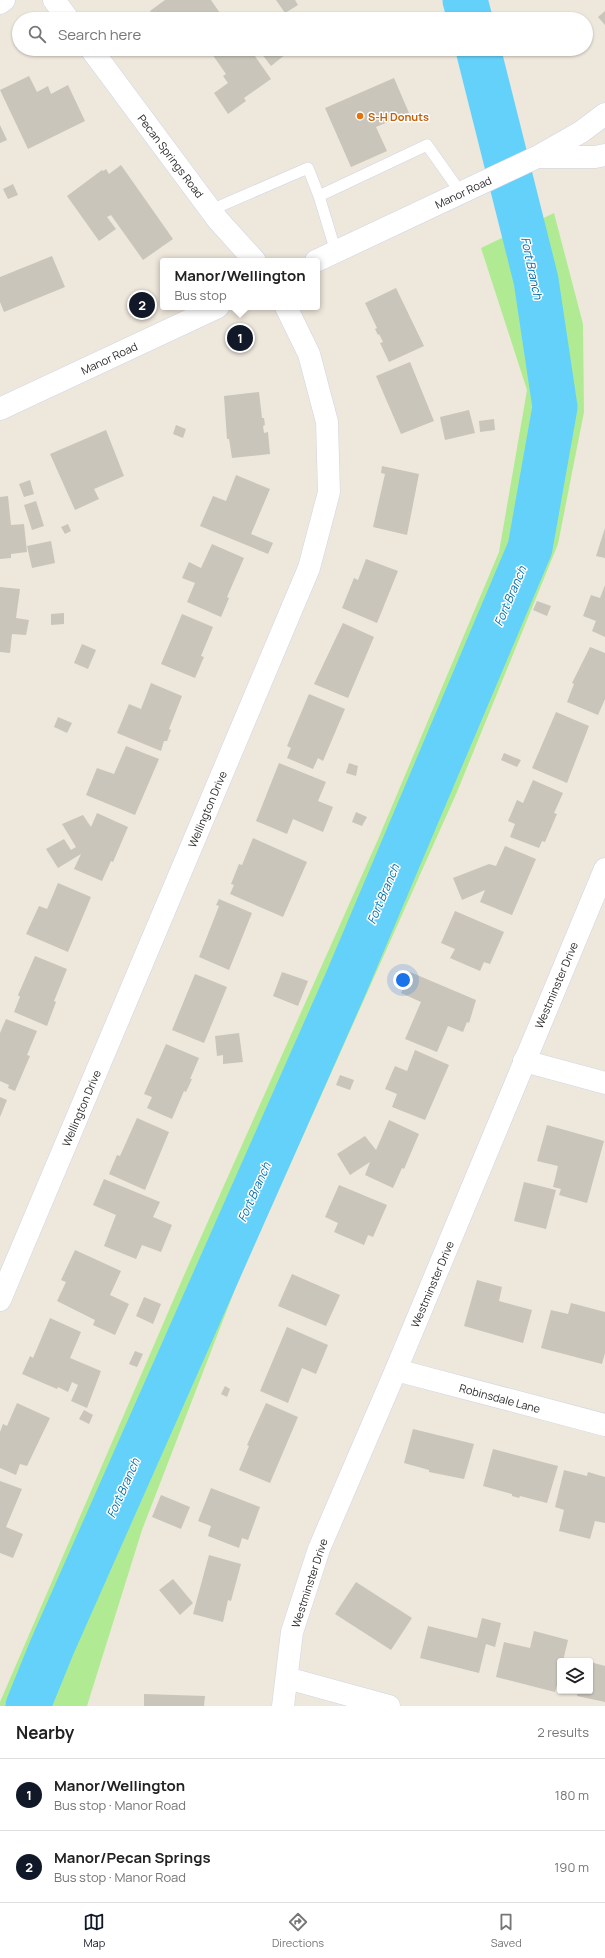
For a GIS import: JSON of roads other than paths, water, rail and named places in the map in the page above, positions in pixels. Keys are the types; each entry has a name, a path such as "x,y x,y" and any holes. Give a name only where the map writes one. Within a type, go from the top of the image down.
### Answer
{"street":[{"path":"0,3 4,0"},
{"path":"54,0 63,12"},
{"name":"Pecan Springs Road","path":"96,56 211,210 252,258"},
{"name":"Manor Road","path":"320,259 537,157 581,132 605,114"},
{"path":"537,157 595,157 605,155"},
{"name":"Manor Road","path":"0,409 212,310"},
{"name":"Wellington Drive","path":"0,1300 309,568 329,492 327,422 309,354 287,310"},
{"name":"Westminster Drive","path":"283,1706 292,1632 319,1549 396,1370 605,869"},
{"path":"524,1061 605,1083"},
{"name":"Robinsdale Lane","path":"396,1370 605,1425"},
{"path":"287,1678 388,1706"}],"lane":[{"path":"319,196 427,145 471,189"},
{"path":"211,210 308,168 319,196 336,252"}],"waterway":[{"name":"Fort Branch","path":"465,0 468,12"},
{"name":"Fort Branch","path":"28,1706 52,1647 346,983 530,548 555,407 536,280 480,56"}],"place":[{"name":"S-H Donuts","path":"360,116"},
{"name":"Manor/Pecan Springs","path":"142,305"},
{"name":"Manor/Wellington","path":"240,338"}]}
